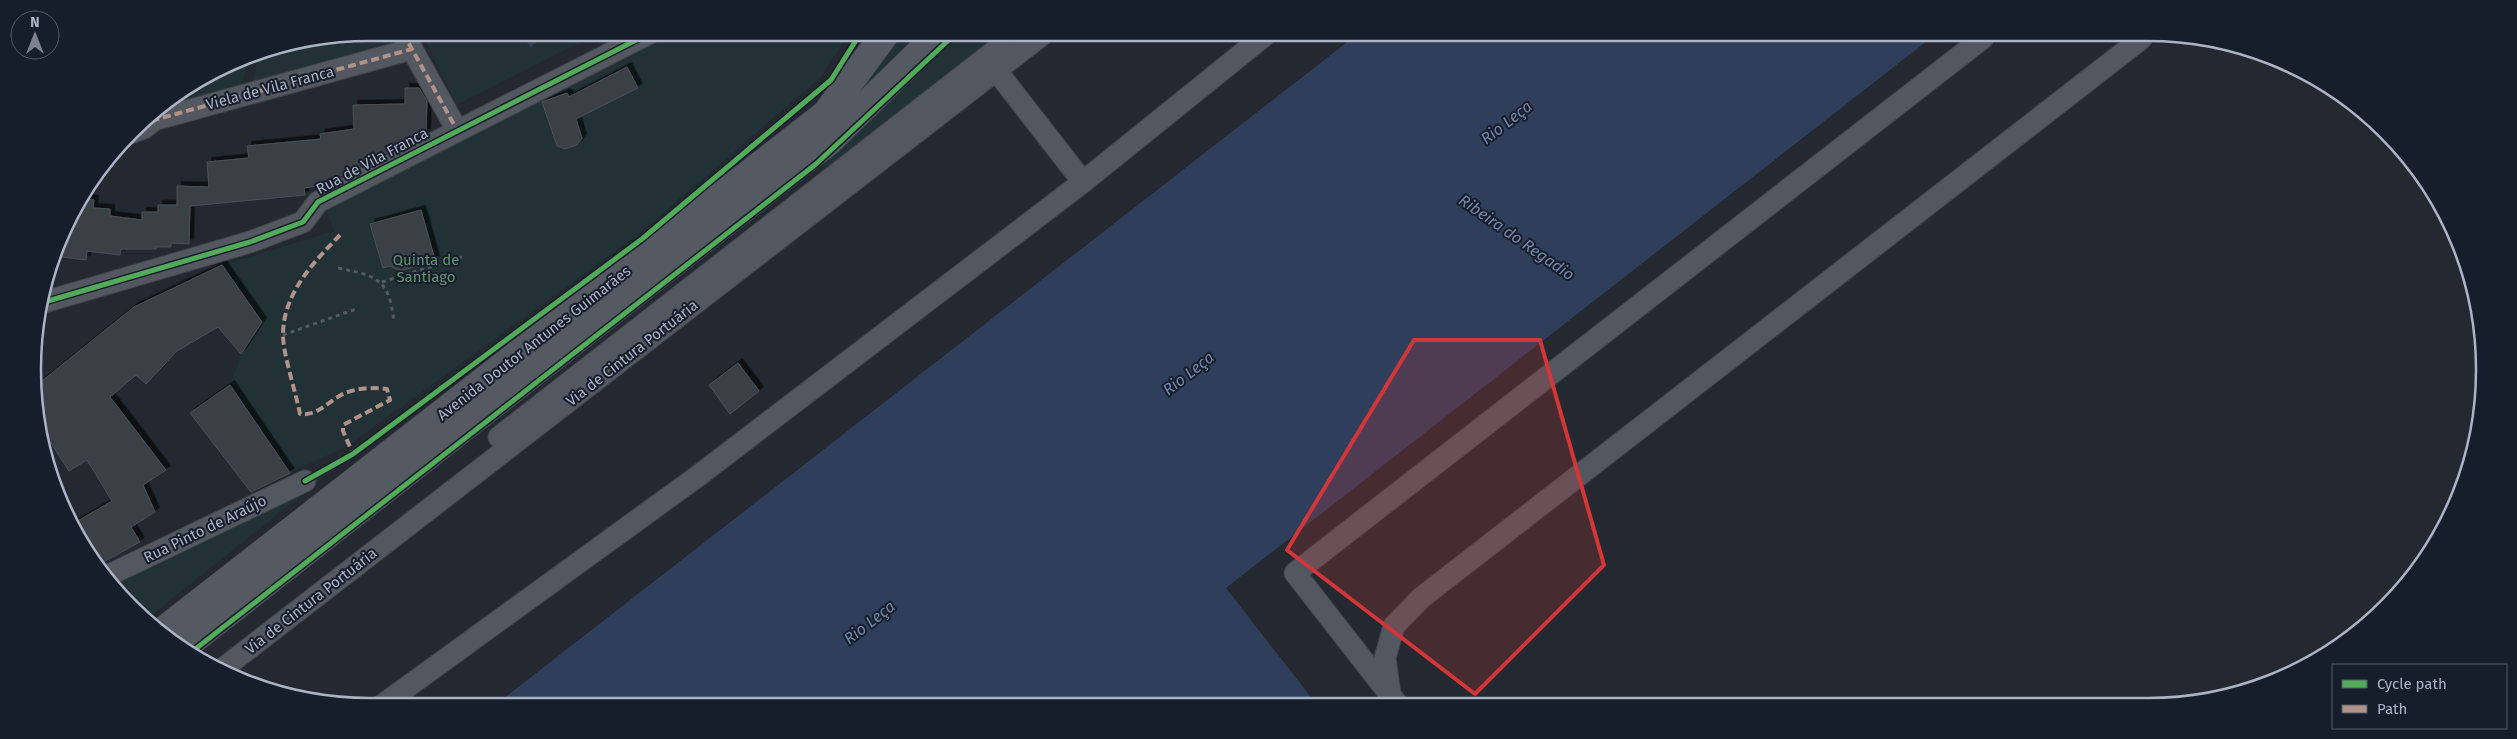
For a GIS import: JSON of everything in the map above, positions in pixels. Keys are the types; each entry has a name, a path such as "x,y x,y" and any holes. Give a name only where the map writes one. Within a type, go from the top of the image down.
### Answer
{"main road":[{"name":"Avenida Doutor Antunes Guimarães","path":"167,628 826,114 881,41"},
{"name":"Avenida Doutor Antunes Guimarães","path":"189,643 828,141 932,41"}],"street":[{"path":"407,41 457,130"},
{"name":"Viela de Vila Franca","path":"158,119 407,41"},
{"name":"Rua de Vila Franca","path":"49,300 250,242 303,222 318,202 636,41"},
{"name":"Via de Cintura Portuária","path":"227,665 992,64 1010,41"},
{"name":"Via de Cintura Portuária","path":"216,660 663,308 992,64 1032,41"},
{"path":"392,698 698,476 1084,182 1258,41"},
{"path":"1392,698 1295,573 1979,41"},
{"path":"1394,698 1385,658 1394,626 1420,598 2138,41"},
{"path":"992,64 1084,182"},
{"name":"Rua Pinto de Araújo","path":"113,573 305,481"}],"path":[{"path":"382,282 462,257"},
{"path":"338,268 364,273 382,282 392,304 394,322"},
{"path":"283,335 356,309"}],"highlighted area":[{"path":"1414,340 1540,340 1604,565 1475,694 1287,550"}],"green space":[{"path":"370,41 390,41 395,50 252,86 257,61 285,52 327,44"},
{"path":"426,41 581,41 581,42 456,105"},
{"name":"Quinta de Santiago","path":"653,41 844,41 820,78 635,237 349,445 290,473 230,385 242,353 262,321 222,265 334,231 326,209 489,128"},
{"path":"880,41 932,41 853,118 833,105"},
{"path":"954,41 995,41 826,172 822,165"},
{"path":"247,65 241,89 172,107 205,85"},
{"path":"353,454 152,615 137,602 113,573 305,481"}],"water":[{"path":"526,41 538,41 531,47"},
{"path":"1349,41 1927,41 1226,588 1312,698 504,698"}],"building":[{"path":"627,67 638,88 576,119 582,138 577,145 565,149 557,146 542,102 567,93 569,97"},
{"path":"405,88 419,88 427,101 426,133 323,185 304,188 305,195 190,206 189,244 171,243 171,247 156,247 156,249 121,249 120,255 87,251 86,260 61,257 75,224 89,199 94,200 93,208 110,209 110,216 142,220 142,212 158,212 158,205 177,205 177,186 209,187 207,162 249,158 247,146 321,139 320,134 354,129 353,105 405,104"},
{"path":"421,210 435,260 401,271 390,266 383,268 370,224"},
{"path":"222,265 262,322 241,354 218,327 177,351 146,384 136,375 110,397 166,470 143,485 155,512 131,527 140,542 104,562 78,521 112,501 87,460 69,471 49,441 44,412 42,381 134,307"},
{"path":"738,363 759,391 730,414 709,385"},
{"path":"230,385 290,473 251,492 190,413"}],"marked path":[{"path":"407,41 457,130"},
{"path":"158,119 412,49"},
{"path":"340,235 311,267 294,292 284,320 283,335 287,363 300,414 317,411 341,395 358,389 387,389 390,400 343,425 343,431 353,454"}],"cycle path":[{"path":"49,301 250,242 303,222 318,202 634,41"},
{"path":"305,481 353,454 642,239 831,80 856,41"},
{"path":"196,648 816,164 948,41"}],"water label":[{"name":"Rio Leça","path":"1506,122"},
{"name":"Ribeira do Regadio","path":"1517,237"},
{"name":"Rio Leça","path":"1188,373"},
{"name":"Rio Leça","path":"869,622"}]}
